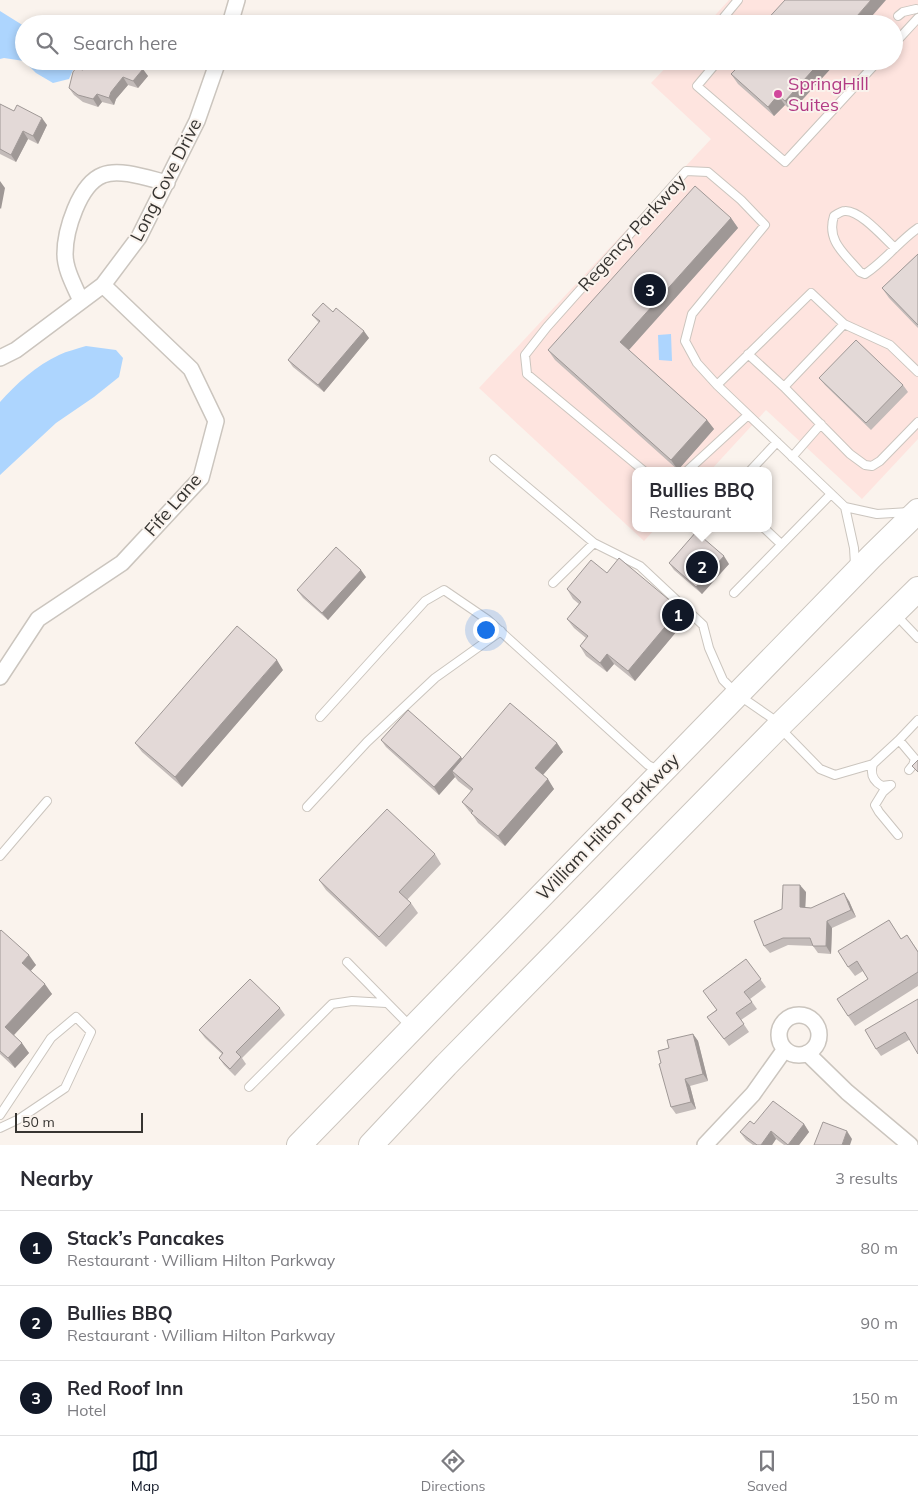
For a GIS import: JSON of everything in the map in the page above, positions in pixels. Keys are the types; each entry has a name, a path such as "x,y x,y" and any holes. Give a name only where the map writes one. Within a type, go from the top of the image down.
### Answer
{"highway":[{"name":"William Hilton Parkway","path":"299,1145 854,573 918,511"},
{"path":"371,1145 446,1065 779,726 918,589"}],"street":[{"path":"233,15 237,0"},
{"name":"Long Cove Drive","path":"0,358 16,350 102,285 140,237 197,121 215,70"},
{"path":"81,301 70,276 65,255 76,204 91,184 103,175 117,173 142,176 167,184"},
{"name":"Fife Lane","path":"0,677 38,619 122,563 195,485 201,478 209,450 216,421 191,369 102,285"},
{"path":"807,1016 818,1027 818,1042 807,1053 792,1054 785,1049 780,1043 780,1027 791,1017 807,1016"},
{"path":"705,1145 753,1094 785,1049"},
{"path":"807,1053 847,1092 910,1145"}],"lane":[{"path":"726,15 738,0"},
{"path":"899,15 903,12 917,9"},
{"path":"903,34 918,18"},
{"path":"710,70 697,86 785,162 870,70"},
{"name":"Regency Parkway","path":"639,467 527,374 525,355 547,326 686,171 708,172 741,200 765,225 692,314 685,341 697,363 716,385 845,507"},
{"path":"895,248 854,212 844,211 834,216 831,224 832,239 860,272 865,274 895,248 908,235 918,228"},
{"path":"716,385 811,293 844,324 890,345 918,372"},
{"path":"784,387 844,324"},
{"path":"748,354 784,387 850,454 865,465 872,466 880,460 918,422"},
{"path":"691,467 748,415"},
{"path":"792,457 821,424"},
{"path":"754,467 777,442"},
{"path":"494,459 594,543 640,566 703,625 709,648 723,680 737,694 779,726 820,769 835,774 874,764"},
{"path":"734,593 831,494"},
{"path":"854,573 854,548 845,507 878,514 918,511"},
{"path":"768,532 782,544"},
{"path":"553,583 594,543"},
{"path":"320,717 425,601 444,590 488,620 648,765 662,772"},
{"path":"894,614 918,638"},
{"path":"307,807 366,742 435,678 501,631"},
{"path":"898,835 878,812 875,805 883,792 892,785 882,786 875,782 871,771 874,764 918,720"},
{"path":"900,740 915,759 909,770"},
{"path":"0,856 47,802"},
{"path":"347,962 412,1029"},
{"path":"249,1087 332,1004 352,1001 386,1003"},
{"path":"0,1115 51,1038 76,1017 91,1032 65,1088 19,1119 0,1128"}],"shaded area":[{"path":"729,0 918,0 918,439 862,499 766,410 714,467 632,467 632,530 479,388 711,139 651,83 663,70 903,70 903,15 715,15"},
{"path":"634,532 652,532 644,541"}],"water":[{"path":"0,11 15,20 15,60 0,59"},
{"path":"33,70 73,70 69,79 53,83"},
{"path":"671,334 672,361 659,360 658,335"},
{"path":"86,346 116,350 123,358 119,377 56,423 0,475 0,402 20,382 43,364 62,354"}],"building":[{"path":"785,0 871,0 858,15 771,15"},
{"path":"74,70 142,70 133,81 123,77 111,92 109,98 97,94 93,99 78,95 69,88"},
{"path":"735,70 813,70 785,101 778,95 768,107 731,74"},
{"path":"0,104 14,111 17,105 42,118 33,136 23,131 11,155 0,149"},
{"path":"695,186 731,218 620,342 707,420 671,460 548,350"},
{"path":"918,254 918,325 882,288"},
{"path":"323,303 333,312 336,308 364,331 318,385 288,360 320,321 312,315"},
{"path":"856,340 903,385 866,423 819,378"},
{"path":"696,532 724,556 696,587 669,563"},
{"path":"336,547 361,570 322,613 297,590"},
{"path":"619,558 680,609 628,671 607,654 600,663 580,646 588,636 567,619 581,602 567,589 591,560 607,573"},
{"path":"237,626 277,660 175,777 135,743"},
{"path":"510,703 557,743 535,768 548,779 498,836 471,813 473,811 462,802 473,789 452,771"},
{"path":"408,710 461,757 434,787 381,740"},
{"path":"918,760 918,772 912,766"},
{"path":"387,809 435,854 399,892 411,903 379,937 319,880"},
{"path":"783,885 800,885 800,907 811,908 844,893 851,910 827,921 826,946 813,946 810,938 783,938 764,946 754,921 782,909"},
{"path":"889,920 901,939 907,935 918,952 918,972 848,1016 837,999 868,979 857,961 848,967 838,951"},
{"path":"1,930 29,955 22,963 45,984 5,1027 22,1043 8,1058 0,1051"},
{"path":"746,959 761,979 744,992 752,1002 736,1013 744,1024 724,1039 707,1017 717,1010 703,991"},
{"path":"250,979 280,1008 236,1052 241,1057 230,1069 219,1058 223,1053 199,1030"},
{"path":"918,999 918,1054 905,1032 876,1049 865,1030"},
{"path":"693,1034 703,1074 685,1079 691,1102 671,1107 659,1064 661,1063 658,1051 669,1048 667,1040"},
{"path":"773,1101 804,1124 788,1145 771,1131 761,1145 757,1145 740,1132 750,1121 754,1124"},
{"path":"823,1122 847,1131 842,1145 814,1145"}],"place":[{"name":"SpringHill Suites","path":"778,94"},
{"name":"Red Roof Inn","path":"650,290"},
{"name":"Bullies BBQ","path":"702,567"},
{"name":"Stack’s Pancakes","path":"678,615"}]}
